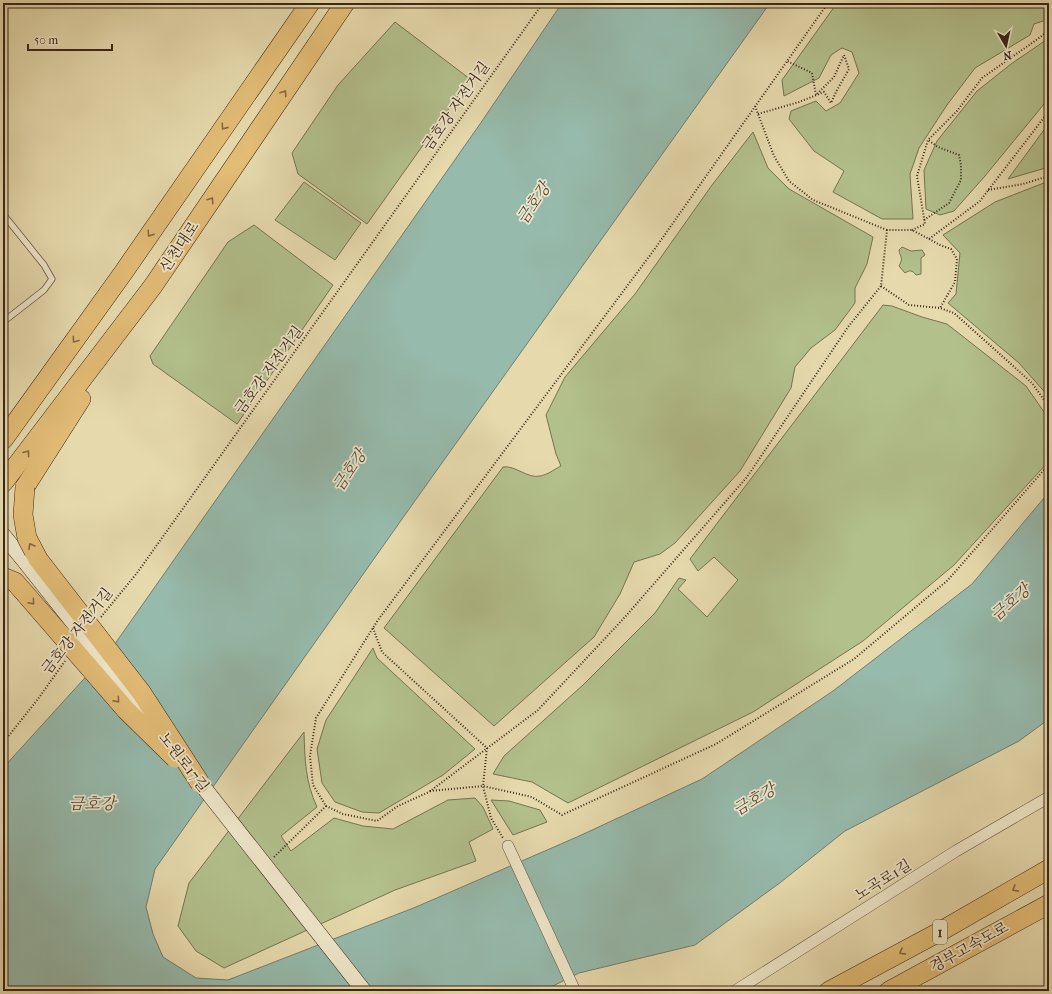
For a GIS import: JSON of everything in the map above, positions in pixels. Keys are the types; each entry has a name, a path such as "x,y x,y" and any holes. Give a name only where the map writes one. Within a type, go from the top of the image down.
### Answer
{"highway":[{"path":"238,108 303,3"},
{"name":"신천대로","path":"3,440 123,273 310,3"},
{"name":"신천대로","path":"3,483 153,286 346,3"},
{"path":"153,286 25,487 23,515 26,538 38,559 141,692 200,783"},
{"path":"3,577 15,582 126,710 200,783"},
{"name":"경부고속도로","path":"830,991 941,931 1049,869"},
{"name":"경부고속도로","path":"889,991 1049,904"}],"main road":[{"name":"노원로17길","path":"3,535 266,865 364,991"}],"street":[{"name":"노곡로1길","path":"734,991 956,851 1049,796"},
{"path":"508,846 575,991"}],"lane":[{"path":"3,214 44,265 52,279 44,290 3,322"}],"path":[{"name":"금호강 자전거길","path":"96,623 137,573 543,3"},
{"path":"828,3 654,250 373,628 316,718 310,756 313,785 326,806 343,814 377,820 398,806 429,792 538,710 625,617 747,477 848,327 881,286 887,230"},
{"path":"755,106 774,156 789,181 813,200 887,230 912,230 925,224 917,176 928,140 957,110 982,78 1043,35 1049,28"},
{"path":"758,114 799,102 824,92 831,103 849,69 844,55 834,77 816,95"},
{"path":"787,61 812,73 816,95"},
{"path":"930,239 980,200 1049,112"},
{"path":"924,220 949,203 961,180 959,155 938,147 928,140"},
{"path":"988,190 1023,184 1049,176"},
{"path":"912,230 940,245 951,249 957,259 955,282 940,308"},
{"path":"881,286 909,305 940,308 954,313 1032,383 1049,407"},
{"path":"429,792 483,786 532,797 562,815 716,744 854,659 872,645 948,580 1049,464"},
{"path":"373,628 382,652 487,748"},
{"name":"금호강 자전거길","path":"3,743 67,659"},
{"path":"487,748 483,786 491,818 508,846"},
{"path":"266,865 326,806"}],"green space":[{"path":"837,3 1049,3 1049,19 1034,24 1030,35 975,68 947,105 919,148 910,174 913,219 882,219 833,192 844,171 814,151 789,119 791,111 816,101 826,111 840,103 859,73 852,52 842,48 831,55 819,78 784,96 782,80"},
{"path":"395,22 470,79 367,224 298,174 292,153 338,85"},
{"path":"1049,38 1049,98 985,176 954,211 940,215 926,209 924,170 937,141 977,91 1011,64"},
{"path":"1049,123 1049,167 1008,179"},
{"path":"753,132 768,168 789,189 873,237 867,264 855,288 855,303 835,330 811,348 795,367 791,388 740,471 675,543 660,554 634,562 620,594 594,637 494,726 384,628 503,467 512,468 531,476 540,476 561,466 556,454 546,415 565,377 635,294 712,185"},
{"path":"1049,181 1049,397 1019,363 948,303 956,294 960,253 943,235 995,202"},
{"path":"304,182 361,223 335,260 275,220"},
{"path":"254,225 333,285 237,424 153,364 150,356 228,242"},
{"path":"902,247 911,251 922,250 925,255 921,258 921,274 916,275 911,271 905,273 899,266 901,259 899,250"},
{"path":"883,305 892,306 947,324 1026,386 1049,419 1049,461 954,565 863,641 753,712 568,803 532,782 493,774 504,756 583,685 655,613 679,578 686,580 678,589 707,617 738,580 714,557 698,571 690,559"},
{"path":"373,648 377,658 475,749 443,775 379,813 362,812 335,802 322,783 317,749 326,720"},
{"path":"304,732 305,761 308,779 317,807 281,836 291,851 334,818 363,826 393,829 448,800 475,798 483,807 493,829 469,842 476,861 395,890 224,968 196,951 178,926 189,883"},
{"path":"491,800 509,801 540,810 547,822 513,835"}],"water":[{"name":"금호강","path":"562,3 770,3 407,512 155,869 146,907 153,934 163,957 196,978 228,980 416,907 577,837 702,779 833,691 972,584 1049,492 1049,719 1019,741 845,831 781,882 695,945 579,973 543,991 3,991 3,768 112,648 480,124"}]}
